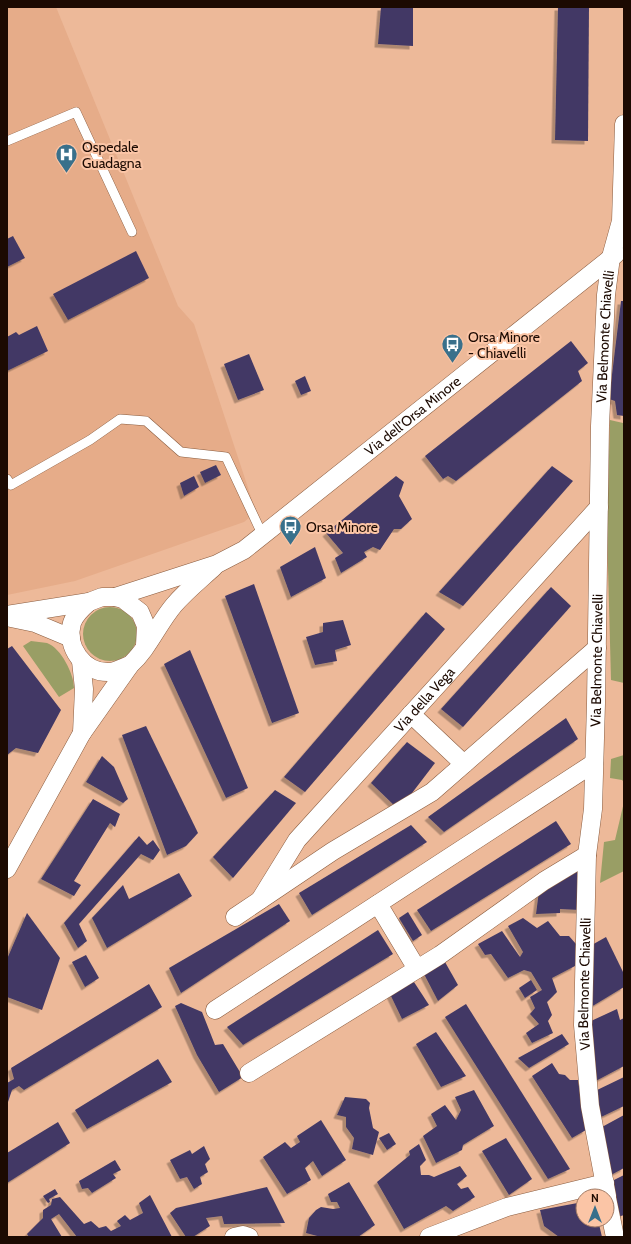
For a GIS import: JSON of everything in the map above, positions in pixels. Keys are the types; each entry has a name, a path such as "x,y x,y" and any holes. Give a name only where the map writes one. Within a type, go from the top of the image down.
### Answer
{"street":[{"name":"Via Belmonte Chiavelli","path":"605,1188 590,1106 583,1025 587,855 593,809 600,426 606,295 618,253 621,221 624,124"},
{"name":"Via dell'Orsa Minore","path":"217,564 244,550 263,536 618,253"},
{"name":"Via della Vega","path":"260,900 297,840 599,507"},
{"path":"115,596 217,564"},
{"path":"7,869 82,733 130,665 139,657 174,605 217,564"},
{"path":"7,616 89,602 102,596 115,596 123,598 140,612 146,626 145,646"},
{"path":"89,602 77,613 72,623 71,638 75,652 81,660 93,669 110,672 130,665"},
{"path":"7,616 35,623 71,638"},
{"path":"235,917 333,851 432,792 597,648"},
{"path":"81,660 84,689 82,733"},
{"path":"411,714 464,764"},
{"path":"215,1010 594,763"},
{"path":"250,1073 417,969 544,881 587,855"},
{"path":"378,904 417,969"},
{"path":"429,1237 508,1208 575,1197"},
{"path":"234,1237 243,1235 249,1237"}],"lane":[{"path":"7,141 76,112 132,232"},
{"path":"7,479 11,485 90,440 120,419 146,421 181,452 226,457 263,536"}],"shaded area":[{"name":"Ospedale Guadagna","path":"7,7 56,7 178,306 194,324 256,512 244,522 75,581 7,595"}],"green space":[{"path":"610,420 623,423 624,436 624,683 611,680 607,530"},
{"path":"105,607 115,607 129,615 135,624 137,634 135,644 129,653 115,661 105,661 95,656 88,649 83,639 83,629 88,619 95,612"},
{"path":"31,641 47,643 57,650 66,662 72,676 74,688 59,697 23,646"},
{"path":"624,755 624,782 622,780 610,778 611,759"},
{"path":"624,802 624,871 600,883 604,842 615,840"}],"building":[{"path":"381,7 413,7 413,46 378,44"},
{"path":"558,7 589,7 588,141 555,140"},
{"path":"13,236 25,258 7,267 7,239"},
{"path":"136,251 149,278 68,320 53,294"},
{"path":"621,301 624,301 624,416 617,415 615,401 609,399"},
{"path":"37,326 48,351 7,371 7,337 16,332 19,335"},
{"path":"571,341 588,363 578,371 582,381 456,481 448,476 443,479 425,456"},
{"path":"249,354 264,390 238,400 224,364"},
{"path":"305,376 311,391 301,395 295,381"},
{"path":"216,465 221,475 205,483 200,472"},
{"path":"552,466 573,481 463,606 439,592"},
{"path":"194,476 199,487 184,496 180,483"},
{"path":"396,476 404,482 399,496 412,519 401,529 394,529 380,550 373,547 364,552 367,557 341,573 335,558 343,553 326,533"},
{"path":"315,547 326,578 291,597 280,567"},
{"path":"254,584 299,713 272,723 225,596"},
{"path":"551,587 571,606 463,727 441,709"},
{"path":"426,612 445,629 305,792 284,777"},
{"path":"343,620 351,645 335,650 337,661 315,665 306,637 323,632 323,623"},
{"path":"12,646 61,710 38,753 16,748 7,755 7,649"},
{"path":"190,650 248,788 226,798 164,664"},
{"path":"566,718 578,739 444,832 428,817"},
{"path":"146,726 198,833 186,846 167,855 122,735"},
{"path":"407,742 435,763 399,810 371,783"},
{"path":"102,756 114,767 128,799 123,803 86,782"},
{"path":"275,790 296,803 233,878 213,857"},
{"path":"93,799 120,814 115,827 110,823 74,881 81,885 74,896 41,879"},
{"path":"556,821 571,844 431,931 417,910"},
{"path":"411,825 427,842 312,915 299,893"},
{"path":"139,836 147,845 153,840 160,850 153,860 141,854 79,924 87,941 78,948 64,923"},
{"path":"579,869 580,910 560,909 560,913 536,914 539,891"},
{"path":"179,873 192,896 107,948 92,918 123,885 129,899"},
{"path":"279,904 290,921 181,993 169,968"},
{"path":"408,912 422,935 413,941 399,918"},
{"path":"27,913 60,958 42,1010 7,997 7,959"},
{"path":"523,918 537,928 548,921 560,936 569,936 576,944 575,966 552,978 557,992 547,1002 552,1015 548,1021 553,1033 532,1043 526,1033 539,1024 530,1014 535,1008 530,997 542,990 531,972 524,970 508,978 491,954 485,955 478,944 502,931 520,957 523,952 508,926"},
{"path":"378,930 393,954 243,1045 227,1027"},
{"path":"606,937 624,974 624,987 591,1007 590,946"},
{"path":"86,955 99,978 85,987 72,962"},
{"path":"445,962 458,985 438,1001 424,974"},
{"path":"531,980 537,990 525,998 519,988"},
{"path":"414,982 429,1005 402,1019 390,994"},
{"path":"149,984 162,1007 24,1090 19,1086 12,1090 7,1105 7,1083 14,1079 11,1068"},
{"path":"181,1003 202,1012 215,1045 223,1044 243,1077 219,1092 197,1055 175,1006"},
{"path":"466,1004 570,1169 548,1179 445,1017"},
{"path":"617,1009 620,1020 624,1018 624,1066 592,1083 591,1021"},
{"path":"436,1032 466,1076 441,1087 416,1044"},
{"path":"562,1034 569,1044 529,1068 518,1058"},
{"path":"158,1059 172,1082 87,1129 75,1110"},
{"path":"552,1063 559,1074 565,1075 570,1080 578,1080 586,1130 572,1138 532,1076"},
{"path":"624,1077 624,1106 599,1118 593,1092"},
{"path":"474,1090 494,1126 463,1145 462,1150 436,1163 423,1136 437,1126 431,1114 445,1105 456,1120 461,1110 455,1097"},
{"path":"345,1097 366,1099 370,1103 369,1108 373,1128 379,1132 373,1155 352,1149 354,1138 346,1127 346,1117 337,1115"},
{"path":"624,1115 624,1168 611,1175 602,1127"},
{"path":"321,1120 346,1160 322,1176 313,1161 305,1168 311,1180 287,1194 263,1157 285,1142 291,1148 300,1142 297,1136"},
{"path":"58,1122 70,1143 7,1183 7,1153"},
{"path":"389,1133 396,1144 387,1150 379,1138"},
{"path":"506,1138 532,1179 509,1195 482,1151"},
{"path":"419,1144 426,1160 420,1166 421,1175 429,1175 434,1177 460,1166 467,1176 457,1184 461,1189 468,1187 475,1197 453,1211 446,1206 404,1229 377,1182 410,1155 409,1151"},
{"path":"204,1146 210,1159 205,1164 208,1172 200,1177 202,1184 194,1189 187,1177 180,1179 170,1160 190,1150 192,1154"},
{"path":"115,1160 121,1170 113,1174 116,1178 92,1193 88,1188 82,1189 79,1181"},
{"path":"624,1175 624,1215 618,1217 615,1188 613,1188 612,1181"},
{"path":"349,1182 375,1225 358,1237 321,1237 306,1233 309,1218 316,1210 321,1207 333,1209 340,1208 337,1202 331,1202 328,1194"},
{"path":"267,1187 285,1223 224,1224 222,1216 206,1218 210,1226 193,1237 186,1237 170,1213 176,1208"},
{"path":"55,1189 58,1194 49,1199 50,1202 48,1203 43,1196"},
{"path":"150,1195 172,1237 77,1237 59,1214 51,1219 62,1237 29,1237 27,1234 43,1218 43,1210 51,1205 52,1199 60,1197 84,1224 91,1221 99,1228 106,1226 111,1231 121,1226 117,1221 125,1215 130,1220 143,1213 139,1203"},
{"path":"575,1203 575,1228 600,1228 602,1237 559,1237 544,1226 540,1210"}],"place":[{"name":"Ospedale Guadagna","path":"66,174"},
{"name":"Orsa Minore - Chiavelli","path":"453,364"},
{"name":"Orsa Minore","path":"291,546"}]}
